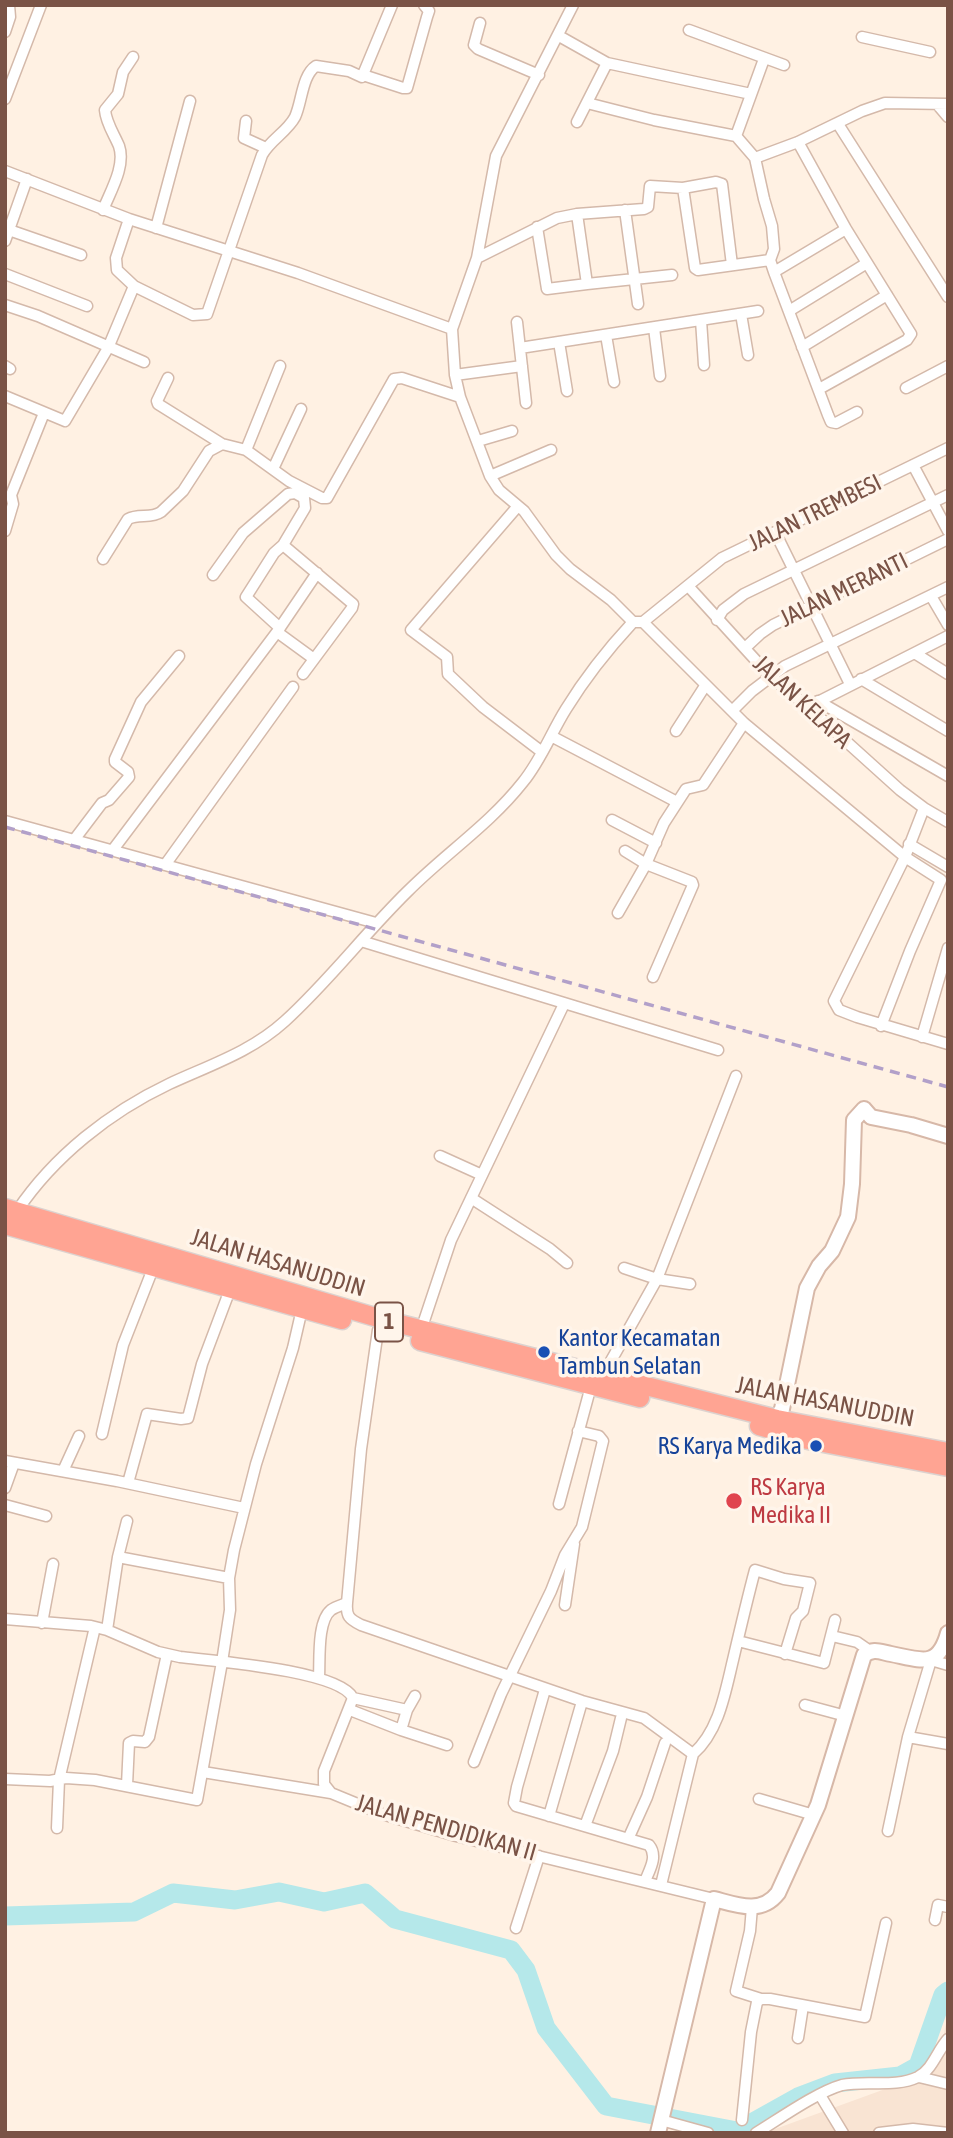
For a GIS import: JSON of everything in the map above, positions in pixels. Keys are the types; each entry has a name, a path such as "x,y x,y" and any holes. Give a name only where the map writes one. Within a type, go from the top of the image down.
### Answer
{"highway":[{"name":"JALAN HASANUDDIN","path":"11,1209 597,1381"},
{"name":"JALAN HASANUDDIN","path":"5,1225 378,1330 772,1424 948,1452"},
{"name":"JALAN HASANUDDIN","path":"772,1424 808,1440 948,1467"}],"street":[{"path":"5,32 10,17 9,5"},
{"path":"6,96 41,5"},
{"path":"363,75 392,5"},
{"path":"129,219 116,265 117,270 134,286 193,315 207,314 266,148 294,119 313,66 349,71 362,77 363,75 407,88 428,17 429,10 424,5"},
{"path":"573,5 496,156 477,258 452,329 460,397 489,476 499,490 518,506 570,569 638,622 744,723 905,857 941,880 881,1026"},
{"path":"480,23 475,47 539,75"},
{"path":"689,30 784,65"},
{"path":"559,36 607,63 751,94"},
{"path":"862,37 930,52"},
{"path":"103,210 118,172 120,150 105,116 105,110 118,94 123,72 133,57"},
{"path":"736,136 764,59"},
{"path":"577,122 607,63"},
{"path":"156,228 190,101"},
{"path":"587,103 654,120 736,136 755,158 772,226 774,249 770,260 831,422 836,423 857,412"},
{"path":"755,158 885,103 942,104 948,117"},
{"path":"246,121 244,138 266,148"},
{"path":"838,124 948,297"},
{"path":"798,142 846,229 911,336 819,389"},
{"path":"5,171 103,210 229,250 452,329"},
{"path":"5,242 27,179"},
{"path":"477,258 557,218 648,207 650,187 683,188 716,182 722,184 732,265"},
{"path":"683,188 695,268 770,260"},
{"path":"625,209 638,304"},
{"path":"577,214 587,284"},
{"path":"537,227 547,289 672,275"},
{"path":"774,272 846,229"},
{"path":"9,230 81,255"},
{"path":"789,311 867,263"},
{"path":"5,274 87,306"},
{"path":"5,396 66,420 108,348 134,286"},
{"path":"802,347 887,295"},
{"path":"5,305 38,316 144,362"},
{"path":"520,348 758,311"},
{"path":"741,314 748,355"},
{"path":"701,320 704,365"},
{"path":"517,322 526,403"},
{"path":"654,328 660,376"},
{"path":"606,335 614,382"},
{"path":"559,342 567,391"},
{"path":"246,450 280,366"},
{"path":"456,375 522,366"},
{"path":"906,388 948,366"},
{"path":"168,377 158,404 222,444 246,450 322,498 327,498 394,379 402,378 460,397"},
{"path":"273,469 301,409"},
{"path":"5,531 13,504 10,483 44,413"},
{"path":"478,441 512,431"},
{"path":"103,559 128,519 134,516 157,515 183,491 209,451 222,444"},
{"name":"JALAN TREMBESI","path":"11,1209 39,1179 110,1118 154,1091 223,1061 262,1040 317,990 409,890 485,824 508,800 526,779 579,689 606,652 638,622 689,587 722,558 948,447"},
{"path":"489,476 551,450"},
{"path":"913,465 948,531"},
{"path":"213,575 243,533 288,494 295,493 303,498 305,508 283,545 274,553 246,597 278,630 314,659"},
{"path":"718,620 723,610 733,601 948,495"},
{"path":"518,506 411,630 447,657 448,674 484,707 542,752"},
{"path":"775,532 850,684"},
{"name":"JALAN MERANTI","path":"745,648 767,629 811,605 948,539"},
{"path":"283,545 351,601 353,607 303,674"},
{"path":"112,850 278,630 317,573"},
{"name":"JALAN KELAPA","path":"689,587 770,677 808,707 864,760 923,808 948,822"},
{"path":"732,711 752,691 785,666 948,587"},
{"path":"931,596 948,625"},
{"path":"808,707 948,636"},
{"path":"916,654 948,674"},
{"path":"74,840 102,803 109,800 129,777 128,772 115,762 115,758 141,702 179,656"},
{"path":"861,679 948,731"},
{"path":"676,731 705,686"},
{"path":"165,865 293,687"},
{"path":"818,701 948,776"},
{"path":"618,913 677,802 686,789 704,785 744,723"},
{"path":"551,736 677,802"},
{"path":"923,808 905,857 834,1001 839,1010 881,1026 948,1044"},
{"path":"612,820 656,843"},
{"path":"5,821 376,923"},
{"path":"909,844 948,867"},
{"path":"625,851 646,864 692,882 693,885 653,977"},
{"path":"361,941 718,1049"},
{"path":"922,1037 948,948"},
{"path":"421,1330 451,1240 564,1004"},
{"path":"559,1504 578,1431 597,1381 657,1279 736,1076"},
{"path":"772,1424 786,1391 807,1288 819,1266 832,1251 848,1217 852,1184 853,1120 864,1109 871,1117 948,1136"},
{"path":"440,1156 482,1175"},
{"path":"471,1198 550,1249 567,1264"},
{"path":"102,1434 123,1345 154,1266"},
{"path":"624,1268 657,1279 690,1284"},
{"path":"128,1483 147,1414 188,1418 202,1364 231,1287"},
{"path":"5,1779 74,1778 127,1785 197,1800 222,1662 231,1597 229,1578 244,1508 302,1309"},
{"path":"378,1330 361,1449 346,1613 349,1619 582,1701 644,1718 693,1754"},
{"path":"474,1762 565,1555 582,1527 603,1441 599,1436 578,1431"},
{"path":"62,1471 79,1436"},
{"path":"5,1488 10,1462 128,1483 244,1508"},
{"path":"5,1505 46,1516"},
{"path":"107,1630 118,1557 127,1521"},
{"path":"565,1605 575,1541"},
{"path":"118,1557 229,1578"},
{"path":"42,1623 53,1564"},
{"path":"661,1885 693,1754 704,1744 719,1712 755,1570 810,1583 803,1611 796,1618 785,1654"},
{"path":"319,1677 320,1641 324,1622 330,1611 347,1603"},
{"path":"5,1619 95,1627 167,1654 319,1677 346,1689 353,1698 407,1710"},
{"path":"737,1641 824,1663 835,1619"},
{"path":"57,1828 59,1780 95,1627"},
{"path":"888,1831 908,1737 931,1660 939,1655 948,1633"},
{"path":"832,1636 857,1642 870,1651 948,1665"},
{"path":"708,1924 726,1910 767,1904 778,1893 814,1815 862,1660 870,1651"},
{"path":"127,1785 129,1743 145,1742 149,1737 167,1654"},
{"path":"544,1693 514,1803 516,1806 649,1845 654,1852 645,1881"},
{"path":"401,1730 415,1696"},
{"name":"JALAN PENDIDIKAN II","path":"353,1698 324,1771 324,1784 331,1793 382,1814 422,1826 714,1899"},
{"path":"550,1816 581,1705"},
{"path":"804,1705 846,1716"},
{"path":"350,1710 447,1745"},
{"path":"585,1826 613,1751 621,1718"},
{"path":"908,1737 948,1744"},
{"path":"629,1837 647,1797 665,1743"},
{"path":"203,1772 331,1793"},
{"path":"759,1799 814,1815"},
{"path":"516,1928 539,1856"},
{"path":"708,2133 660,2126 714,1899 746,1906"},
{"path":"935,1920 938,1905 948,1908"},
{"path":"746,1906 750,1931 736,1991 761,1999 864,2017 886,1923"},
{"path":"742,2120 752,2025 757,2002 761,1999"},
{"path":"797,2038 803,2006"},
{"path":"919,2077 933,2063 948,2039"},
{"path":"756,2133 820,2095 846,2084 897,2082 919,2077 948,2084"},
{"path":"820,2095 842,2133"},
{"path":"879,2133 948,2133"}],"shaded area":[{"path":"948,2013 948,2133 764,2133 899,2084 940,2055"}],"waterway":[{"path":"5,1916 134,1912 173,1893 235,1900 279,1892 324,1902 365,1893 395,1919 511,1950 526,1970 546,2028 606,2106 737,2131 798,2097 835,2083 900,2076 918,2066 943,1995 948,1991"}],"railway":[{"path":"5,827 948,1087"}],"place":[{"name":"Kantor Kecamatan Tambun Selatan","path":"544,1352"},
{"name":"RS Karya Medika","path":"816,1446"},
{"name":"RS Karya Medika II","path":"734,1501"}]}
